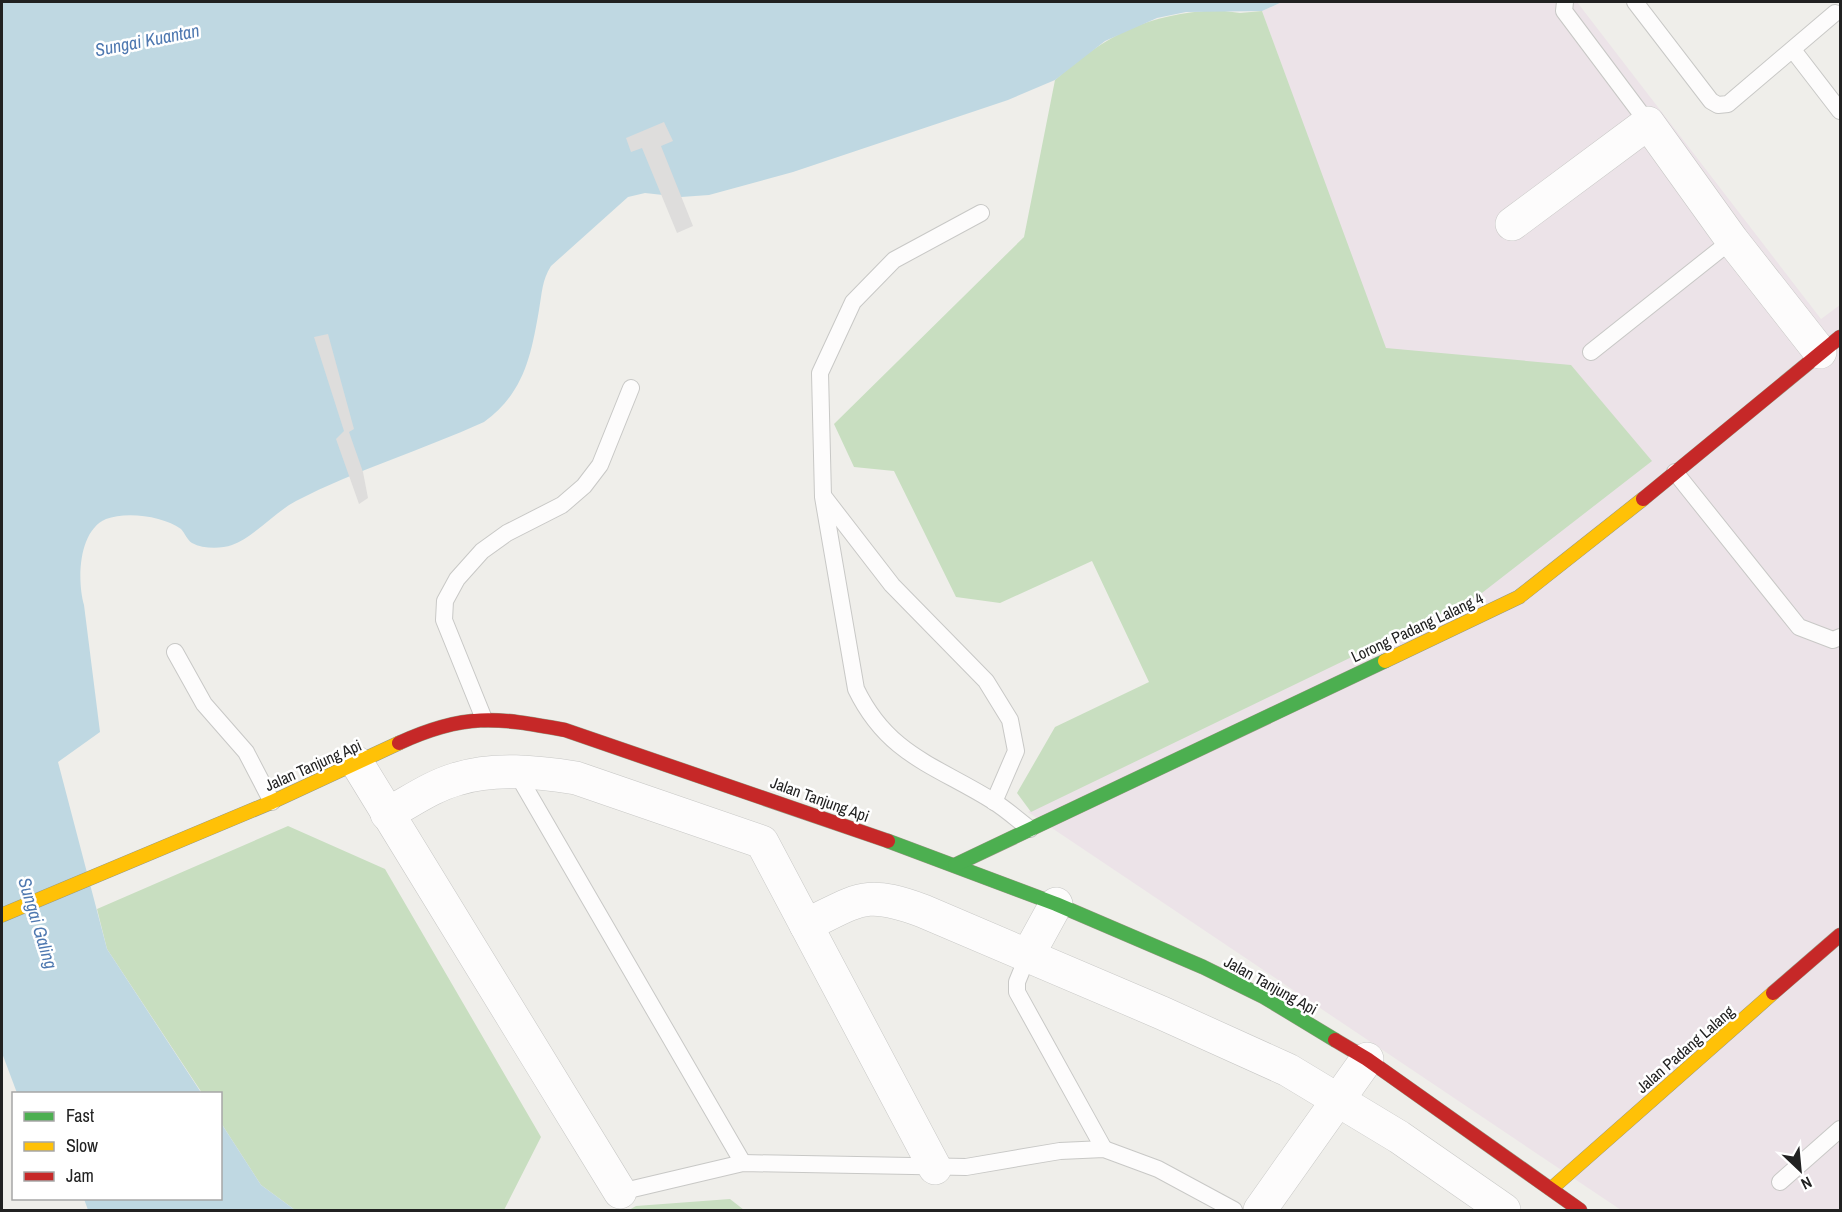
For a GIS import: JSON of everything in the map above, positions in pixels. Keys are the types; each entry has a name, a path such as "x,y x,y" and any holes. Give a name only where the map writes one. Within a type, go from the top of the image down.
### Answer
{"street":[{"path":"1512,224 1648,123 1732,240 1830,345"},
{"name":"Lorong Padang Lalang 4","path":"955,865 1519,597 1546,579 1830,345"},
{"name":"Jalan Tanjung Api","path":"2,915 272,802 418,734 451,722 484,719 519,721 565,730 670,764 955,865 1056,904 1224,977 1264,997 1367,1059 1580,1210"},
{"path":"357,763 620,1192"},
{"path":"387,814 459,778 516,772 576,778 762,842 935,1168"},
{"path":"806,925 856,901 872,897 890,898 1028,955 1288,1070 1340,1099 1399,1137 1503,1210"},
{"path":"1028,955 1056,904"},
{"name":"Jalan Padang Lalang","path":"1551,1189 1838,943"},
{"path":"1260,1210 1367,1059"}],"lane":[{"path":"1565,2 1564,11 1648,123"},
{"path":"1635,2 1711,101 1718,105 1728,104 1835,14"},
{"path":"1793,50 1840,111"},
{"path":"981,213 894,260 853,302 820,373 823,497 856,689 868,715 886,734 916,758 994,802 1030,829"},
{"path":"1591,352 1732,240"},
{"path":"484,719 444,620 444,601 457,579 482,550 507,533 562,505 584,486 600,465 631,388"},
{"path":"1675,472 1799,627 1833,640 1840,637"},
{"path":"823,497 892,585 986,681 1010,720 1016,751 994,802"},
{"path":"175,652 204,704 246,752 272,802"},
{"path":"516,772 743,1163"},
{"path":"1028,955 1017,982 1017,992 1104,1149"},
{"path":"1780,1182 1840,1129"},
{"path":"620,1192 743,1163 841,1163 935,1168 975,1166 1060,1151 1104,1149 1158,1169 1234,1210"}],"shaded area":[{"path":"1282,2 1577,2 1821,319 1840,305 1840,1210 1621,1210 1028,812 1475,596 1262,11"}],"green space":[{"path":"1217,10 1240,13 1262,11 1386,348 1571,365 1652,461 1478,596 1031,812 1017,793 1055,727 1149,682 1092,561 1000,603 956,597 894,471 854,467 834,424 1024,237 1055,80 1092,50 1129,29 1169,16"},
{"path":"288,826 385,869 541,1137 504,1210 295,1210 261,1185 222,1125 222,1092 201,1092 107,949 97,909"},
{"path":"730,1199 744,1210 629,1210 636,1206"}],"water":[{"path":"2,2 1282,2 1262,11 1186,12 1157,18 1105,41 1055,80 1008,100 793,172 709,195 681,197 645,193 628,197 551,266 544,282 529,358 517,386 498,411 484,422 296,501 248,537 228,546 212,548 196,545 190,542 181,529 174,525 145,516 124,515 106,519 97,525 85,545 81,583 100,732 58,762 107,949 201,1092 17,1092 2,1053"},
{"path":"222,1125 261,1185 295,1210 88,1210 84,1200 222,1200"}],"pier":[{"path":"664,122 673,141 661,146 693,226 677,233 642,148 631,152 626,138"},
{"path":"328,334 354,429 349,432 363,472 368,498 359,504 336,439 344,431 314,337"}],"traffic: fast":[{"path":"955,865 1385,661"},
{"path":"888,841 1056,904 1203,967 1264,997 1335,1040"}],"traffic: slow":[{"path":"1385,661 1519,597 1643,499"},
{"path":"2,915 272,802 399,743"},
{"path":"1551,1189 1773,993"}],"traffic: jam":[{"path":"1643,499 1840,337"},
{"path":"399,743 443,726 480,720 519,722 565,730 888,841"},
{"path":"1773,993 1840,935"},
{"path":"1335,1040 1367,1059 1580,1210"}],"water label":[{"name":"Sungai Kuantan","path":"147,40"},
{"name":"Sungai Galing","path":"38,923"}]}
